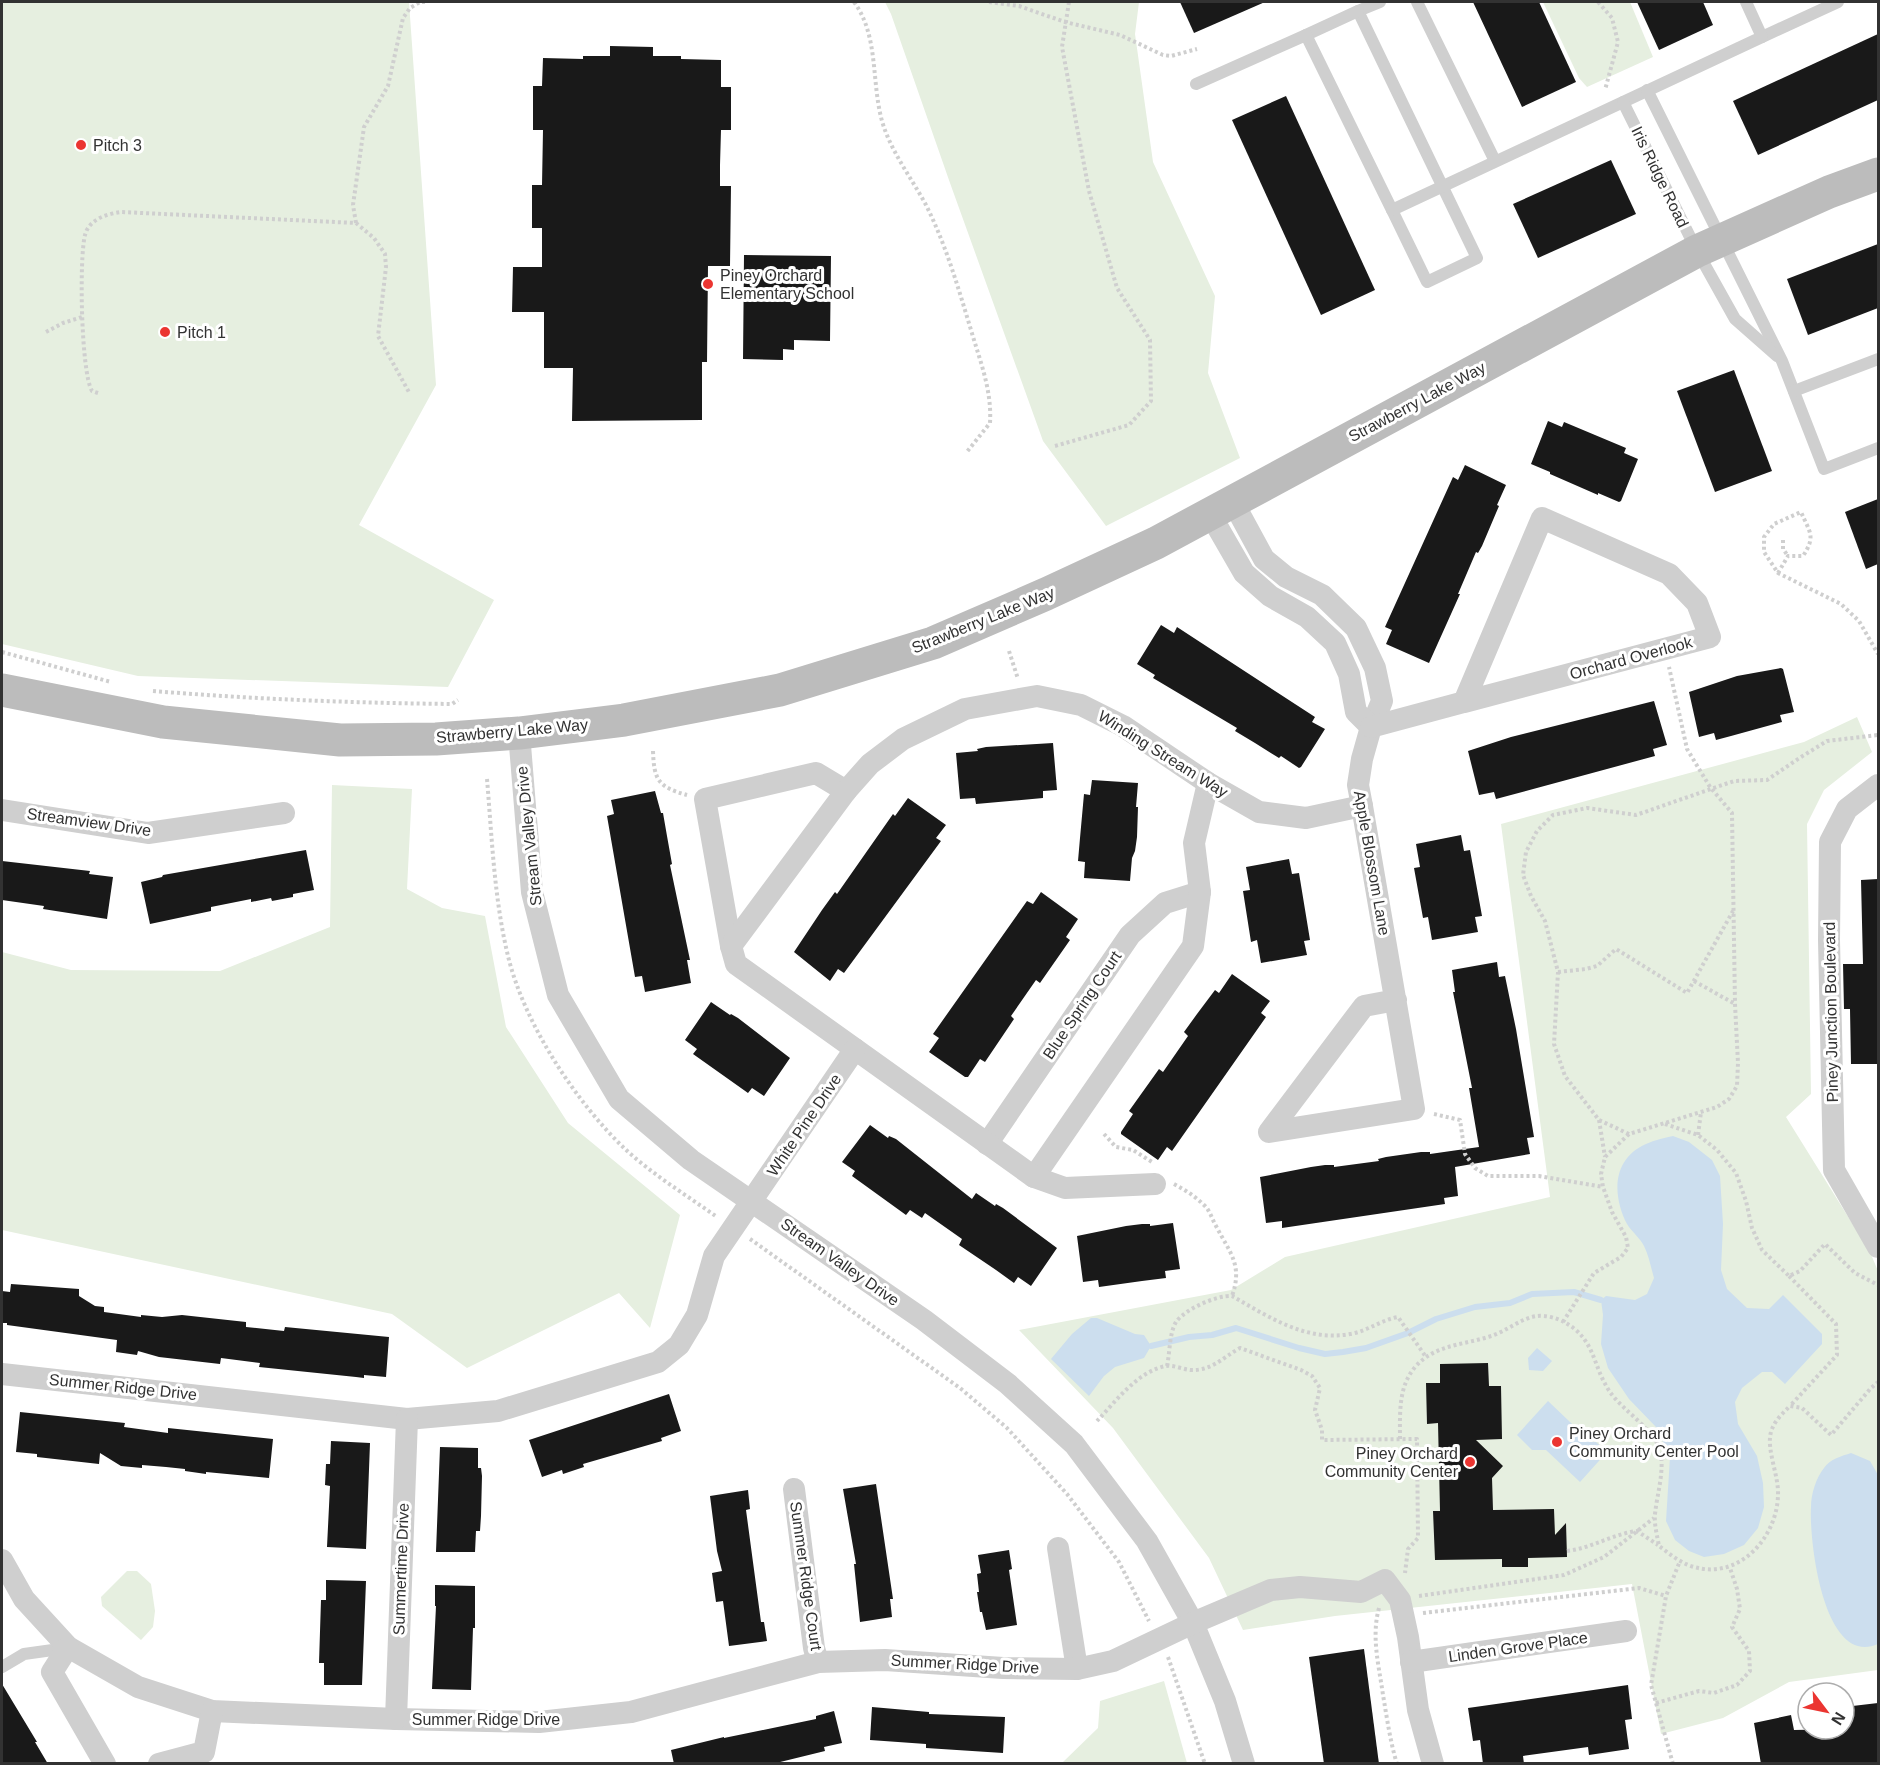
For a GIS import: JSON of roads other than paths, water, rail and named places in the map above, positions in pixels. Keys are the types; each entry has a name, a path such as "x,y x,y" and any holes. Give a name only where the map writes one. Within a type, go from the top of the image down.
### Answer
{"street":[{"name":"Strawberry Lake Way","path":"2,690 163,722 340,740 435,739 519,733 624,720 780,690 933,643 1056,590 1156,543 1709,245 1829,192 1878,174"},
{"path":"1221,508 1244,573 1270,596 1307,617 1335,643 1349,674 1356,712 1371,727"},
{"name":"Orchard Overlook","path":"1371,727 1710,637 1697,603 1669,574 1542,518 1464,702"},
{"name":"Winding Stream Way","path":"731,946 846,791 870,764 903,739 965,709 1037,696 1082,705 1123,726 1208,783 1258,812 1306,818 1362,806"},
{"name":"Apple Blossom Lane","path":"1371,727 1358,785 1396,1000 1414,1109 1269,1132 1364,1006 1396,1000"},
{"name":"Stream Valley Drive","path":"519,733 532,892 558,995 619,1099 691,1160 924,1320 999,1377 1074,1444 1147,1541 1193,1623 1225,1701 1244,1764"},
{"path":"846,791 816,773 705,799 736,964 1034,1177 1065,1188 1161,1177"},
{"path":"1034,1177 1193,946 1200,892 1194,843 1208,783"},
{"name":"Piney Junction Boulevard","path":"1878,785 1847,809 1830,842 1829,940 1834,1170 1878,1247"},
{"name":"Streamview Drive","path":"2,810 148,833 284,813"},
{"name":"Blue Spring Court","path":"987,1144 1130,935 1165,903 1200,892"},
{"name":"White Pine Drive","path":"752,1201 855,1049"},
{"name":"Summer Ridge Drive","path":"2,1374 407,1419 498,1411 658,1362 679,1346 697,1315 714,1256 752,1201"},
{"name":"Summertime Drive","path":"396,1719 407,1419"},
{"name":"Summer Ridge Court","path":"794,1489 814,1648 818,1662"},
{"path":"1058,1548 1077,1669"},
{"name":"Summer Ridge Drive","path":"2,1560 24,1599 68,1647 138,1687 212,1711 396,1719 539,1722 631,1712 818,1662 885,1660 1003,1668 1077,1669 1113,1661 1193,1623"},
{"path":"1193,1623 1271,1590 1300,1587 1361,1592 1385,1580 1400,1600 1408,1637 1418,1710 1433,1764"},
{"name":"Linden Grove Place","path":"1411,1662 1626,1631"},
{"path":"68,1647 52,1672 105,1764"},
{"path":"159,1764 204,1752 212,1711"}],"lane":[{"path":"1196,84 1380,2"},
{"path":"1417,2 1495,162"},
{"path":"1746,2 1762,37"},
{"path":"1392,210 1838,2"},
{"path":"1306,35 1427,282 1477,258 1358,11"},
{"name":"Iris Ridge Road","path":"1647,90 1709,245"},
{"name":"Iris Ridge Road","path":"1623,102 1709,245"},
{"path":"1709,245 1735,319 1782,361"},
{"path":"1709,245 1782,361 1824,469 1878,448"},
{"path":"1794,391 1878,359"},
{"path":"2,1667 24,1654 68,1647"}],"water":[{"path":"1673,1136 1689,1142 1712,1160 1720,1176 1723,1224 1721,1270 1727,1289 1747,1308 1769,1309 1783,1295 1822,1334 1822,1344 1785,1384 1772,1372 1762,1372 1742,1388 1735,1402 1738,1424 1757,1456 1763,1483 1764,1507 1758,1528 1744,1545 1724,1554 1704,1557 1689,1551 1675,1540 1666,1521 1670,1457 1656,1427 1629,1399 1608,1368 1601,1344 1603,1315 1601,1300 1606,1296 1635,1300 1647,1294 1654,1278 1644,1246 1627,1224 1622,1213 1617,1190 1621,1168 1635,1151 1649,1143"},
{"path":"1091,1318 1097,1318 1135,1334 1144,1335 1151,1346 1144,1358 1115,1367 1104,1376 1089,1396 1051,1359 1072,1334"},
{"path":"1537,1348 1552,1361 1543,1371 1529,1370 1528,1358"},
{"name":"Piney Orchard Community Center Pool","path":"1548,1401 1591,1442 1596,1442 1607,1452 1580,1482 1546,1450 1532,1450 1517,1435"},
{"path":"1851,1453 1870,1461 1878,1475 1878,1644 1859,1646 1844,1637 1832,1620 1817,1571 1811,1523 1812,1497 1819,1476 1829,1462"}],"waterway":[{"path":"1151,1346 1189,1337 1212,1335 1236,1328 1325,1354 1366,1348 1408,1333 1436,1319 1475,1307 1510,1303 1532,1294 1574,1292 1601,1300"}],"place":[{"name":"Pitch 3","path":"81,145"},
{"name":"Piney Orchard Elementary School","path":"708,284"},
{"name":"Pitch 1","path":"165,332"},
{"name":"Piney Orchard Community Center Pool","path":"1557,1442"},
{"name":"Piney Orchard Community Center","path":"1470,1462"}]}
